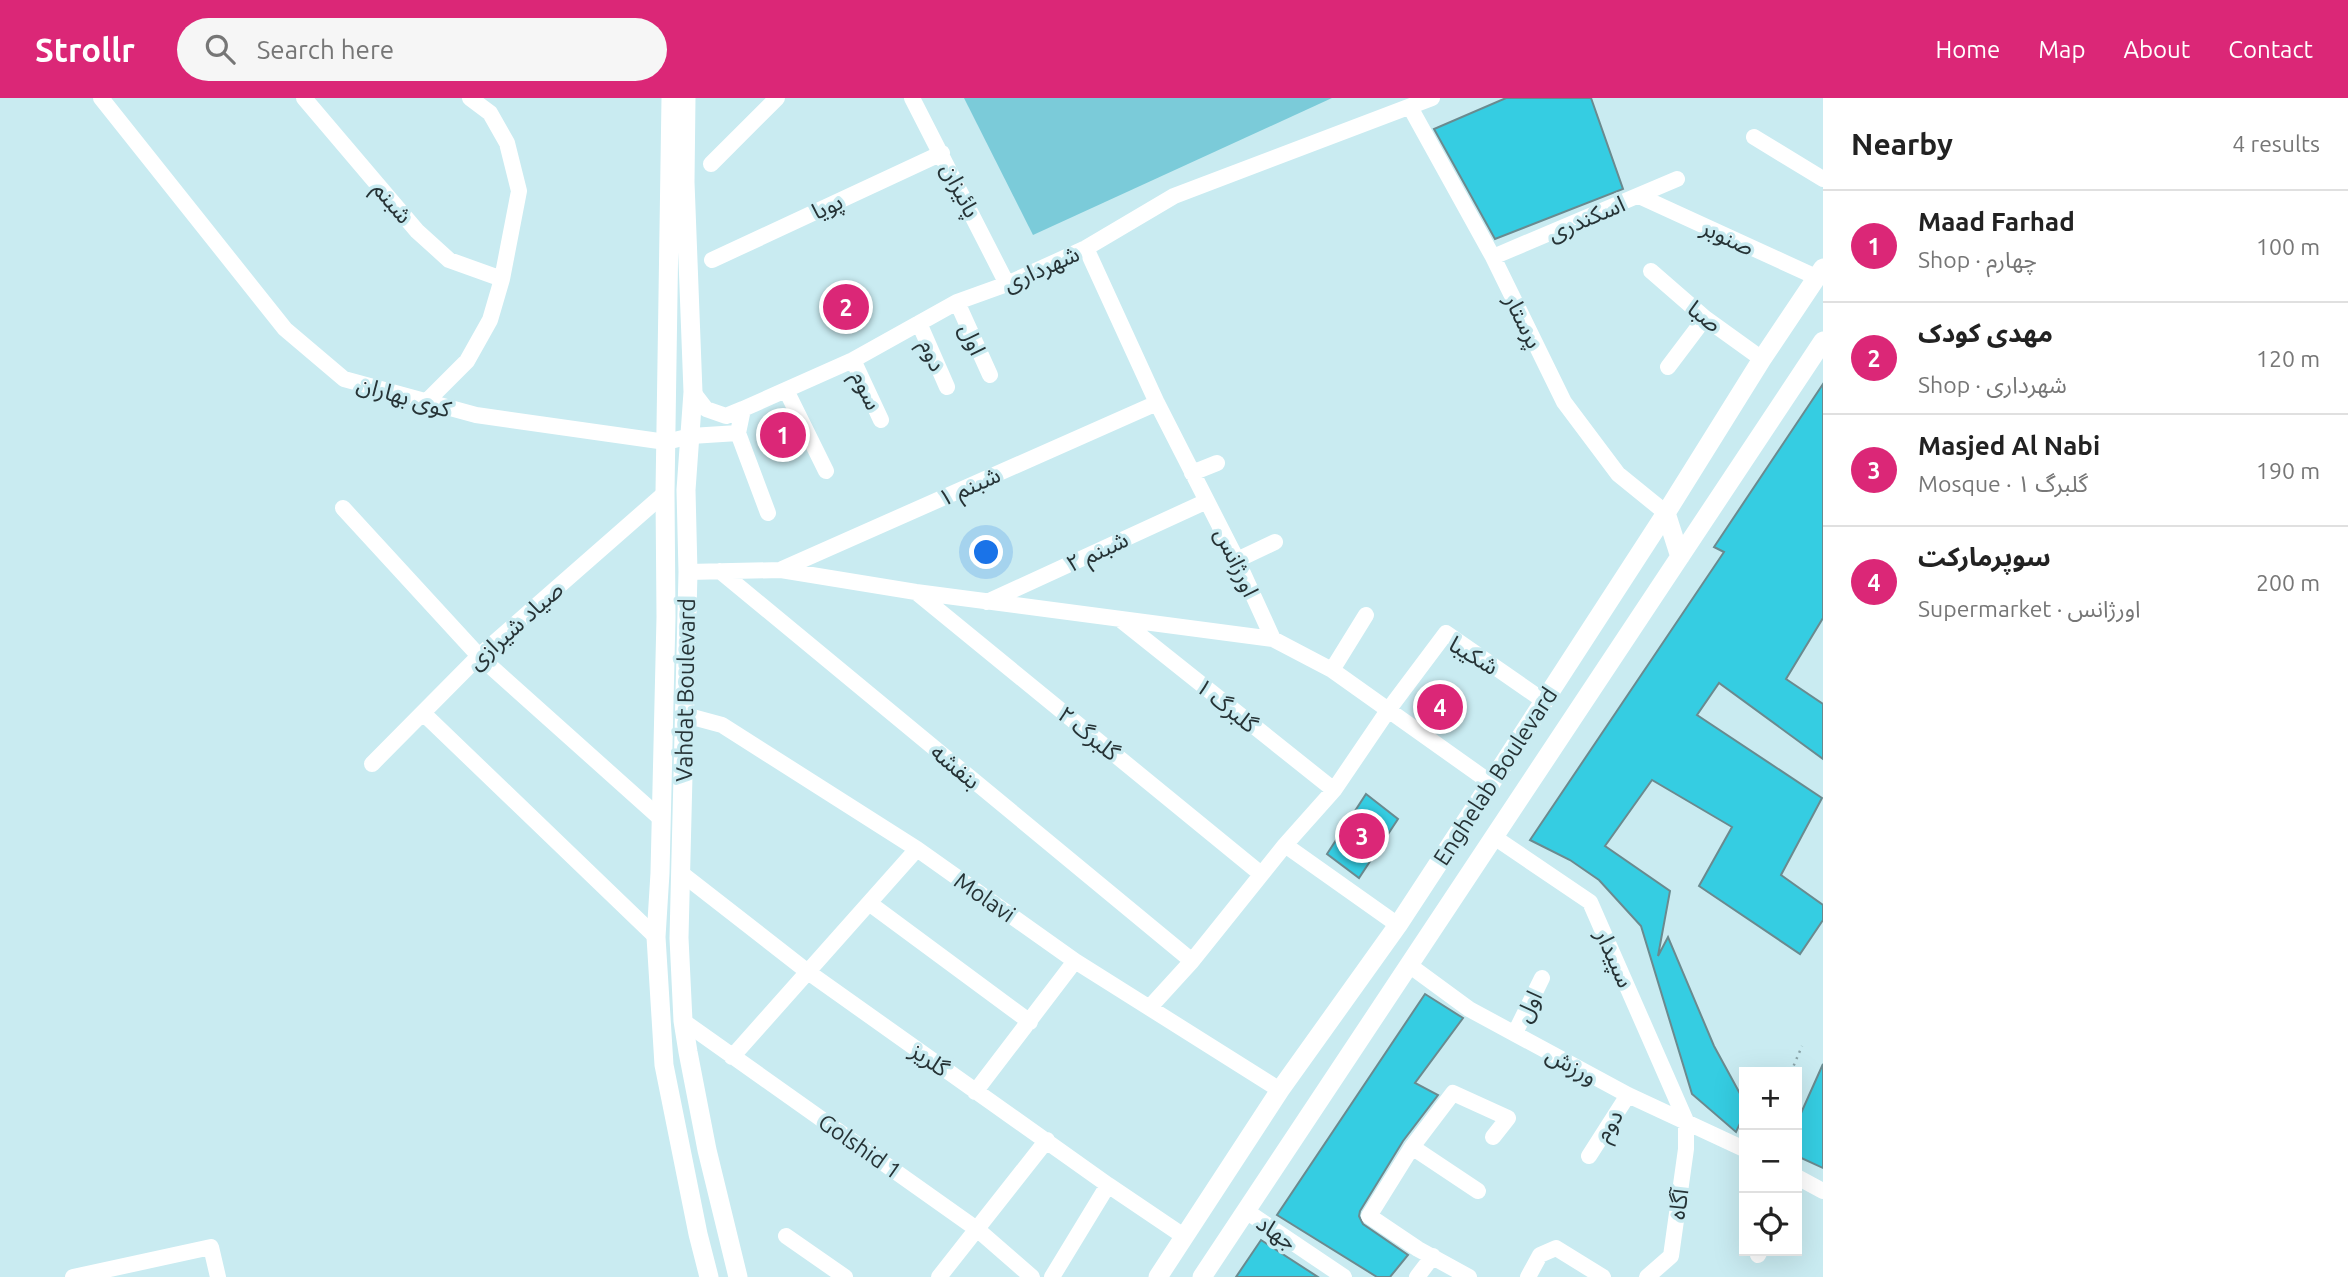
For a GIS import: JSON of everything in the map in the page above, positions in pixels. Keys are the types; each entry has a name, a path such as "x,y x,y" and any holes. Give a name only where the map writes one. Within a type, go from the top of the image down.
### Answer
{"main road":[{"name":"Vahdat Boulevard","path":"671,98 664,493 666,617 656,937 664,1065 709,1277"},
{"name":"Vahdat Boulevard","path":"686,98 685,182 693,392 687,490 688,572 679,938 683,1021 707,1150 738,1277"},
{"name":"Enghelab Boulevard","path":"1158,1277 1280,1090 1398,925 1819,273"},
{"name":"Enghelab Boulevard","path":"1202,1277 1823,341"},
{"path":"1666,513 1679,557"}],"street":[{"name":"کوی بهاران","path":"101,98 285,329 344,379 476,415 666,442"},
{"name":"شبنم","path":"304,98 425,238 449,260 502,279"},
{"path":"425,402 467,361 490,320 502,279 519,191 507,143 491,113 470,98"},
{"path":"711,164 777,98"},
{"name":"پائیزان","path":"912,98 1007,284"},
{"name":"شهرداری","path":"743,410 853,360 957,302 1007,284 1086,248 1174,196 1432,98"},
{"name":"پرستار","path":"1410,107 1493,257 1564,402 1618,474 1666,513"},
{"path":"1754,137 1823,179"},
{"name":"پویا","path":"712,260 942,153"},
{"name":"اسکندری","path":"1493,257 1677,179"},
{"name":"صنوبر","path":"1639,196 1819,273"},
{"name":"اورژانس","path":"1086,248 1157,403 1237,560 1273,639"},
{"name":"صبا","path":"1651,271 1705,318 1762,359"},
{"name":"اول","path":"957,302 990,375"},
{"path":"1668,367 1705,318"},
{"name":"دوم","path":"919,323 947,387"},
{"name":"سوم","path":"853,360 881,420"},
{"path":"786,390 826,471"},
{"path":"693,392 706,409 726,416 743,410"},
{"name":"شبنم ۱","path":"781,570 1157,403"},
{"path":"743,410 738,433 768,513"},
{"path":"666,442 691,436 738,433"},
{"path":"1192,473 1217,463"},
{"name":"صیاد شیرازی","path":"372,764 479,656 664,493"},
{"name":"شبنم ۲","path":"987,602 1207,501"},
{"path":"343,508 479,656 660,818"},
{"path":"1237,560 1275,542"},
{"path":"688,572 781,570 987,602 1273,639 1332,670 1491,783"},
{"name":"بنفشه","path":"720,571 1192,961"},
{"name":"گلبرگ ۲","path":"916,592 1261,874"},
{"path":"1332,670 1366,615"},
{"name":"گلبرگ ۱","path":"1120,620 1334,790"},
{"name":"شکیبا","path":"1389,709 1446,633 1544,701"},
{"path":"1150,1007 1192,961 1284,845 1334,790 1389,709"},
{"path":"423,713 656,937"},
{"name":"Molavi","path":"685,715 722,725 917,849 1075,961 1280,1090"},
{"name":"سپیدار","path":"1494,837 1590,902 1686,1121"},
{"path":"1284,845 1398,925"},
{"path":"732,1057 917,849"},
{"name":"گلریز","path":"681,873 808,972 1185,1237"},
{"path":"869,903 1030,1022"},
{"path":"975,1091 1075,961"},
{"name":"ورزش","path":"1409,965 1469,1009 1628,1095 1739,1147"},
{"name":"اول","path":"1515,1033 1542,978"},
{"name":"Golshid 1","path":"683,1021 978,1230 1032,1277"},
{"path":"1469,1277 1368,1216 1412,1147 1452,1093 1508,1118 1493,1137"},
{"name":"دوم","path":"1589,1156 1628,1095"},
{"name":"آگاه","path":"1647,1277 1671,1256 1686,1149 1686,1121"},
{"path":"940,1277 1047,1140"},
{"path":"1412,1147 1478,1191"},
{"path":"1802,1180 1823,1191"},
{"path":"1052,1277 1108,1185"},
{"name":"جهاد","path":"1246,1211 1344,1277"},
{"path":"786,1236 845,1277"},
{"path":"73,1277 211,1247 218,1277"},
{"path":"1528,1277 1540,1255 1556,1248 1603,1277"},
{"path":"1417,1277 1433,1256"}],"path":[{"path":"1793,1067 1802,1046"}],"shaded area":[{"path":"964,98 1332,98 1033,235"}],"building":[{"path":"1506,98 1591,98 1623,189 1495,239 1434,129"},
{"path":"1823,384 1823,618 1786,679 1823,704 1823,759 1719,683 1697,715 1822,798 1781,875 1823,905 1823,920 1800,954 1699,886 1732,827 1652,780 1605,846 1670,891 1658,956 1668,937 1714,1046 1739,1092 1739,1126 1736,1132 1692,1094 1641,926 1599,880 1570,860 1530,840 1724,552 1714,547"},
{"path":"1366,794 1398,819 1359,878 1327,854"},
{"path":"1425,994 1463,1018 1415,1083 1438,1095 1403,1141 1360,1211 1363,1224 1408,1255 1390,1277 1377,1277 1277,1215"},
{"path":"1823,1064 1823,1168 1802,1158 1802,1111"},
{"path":"1261,1240 1318,1277 1236,1277"}],"place":[{"name":"مهدی کودک","path":"846,307"},
{"name":"Maad Farhad","path":"783,435"},
{"name":"سوپرمارکت","path":"1440,707"},
{"name":"Masjed Al Nabi","path":"1362,836"}]}
